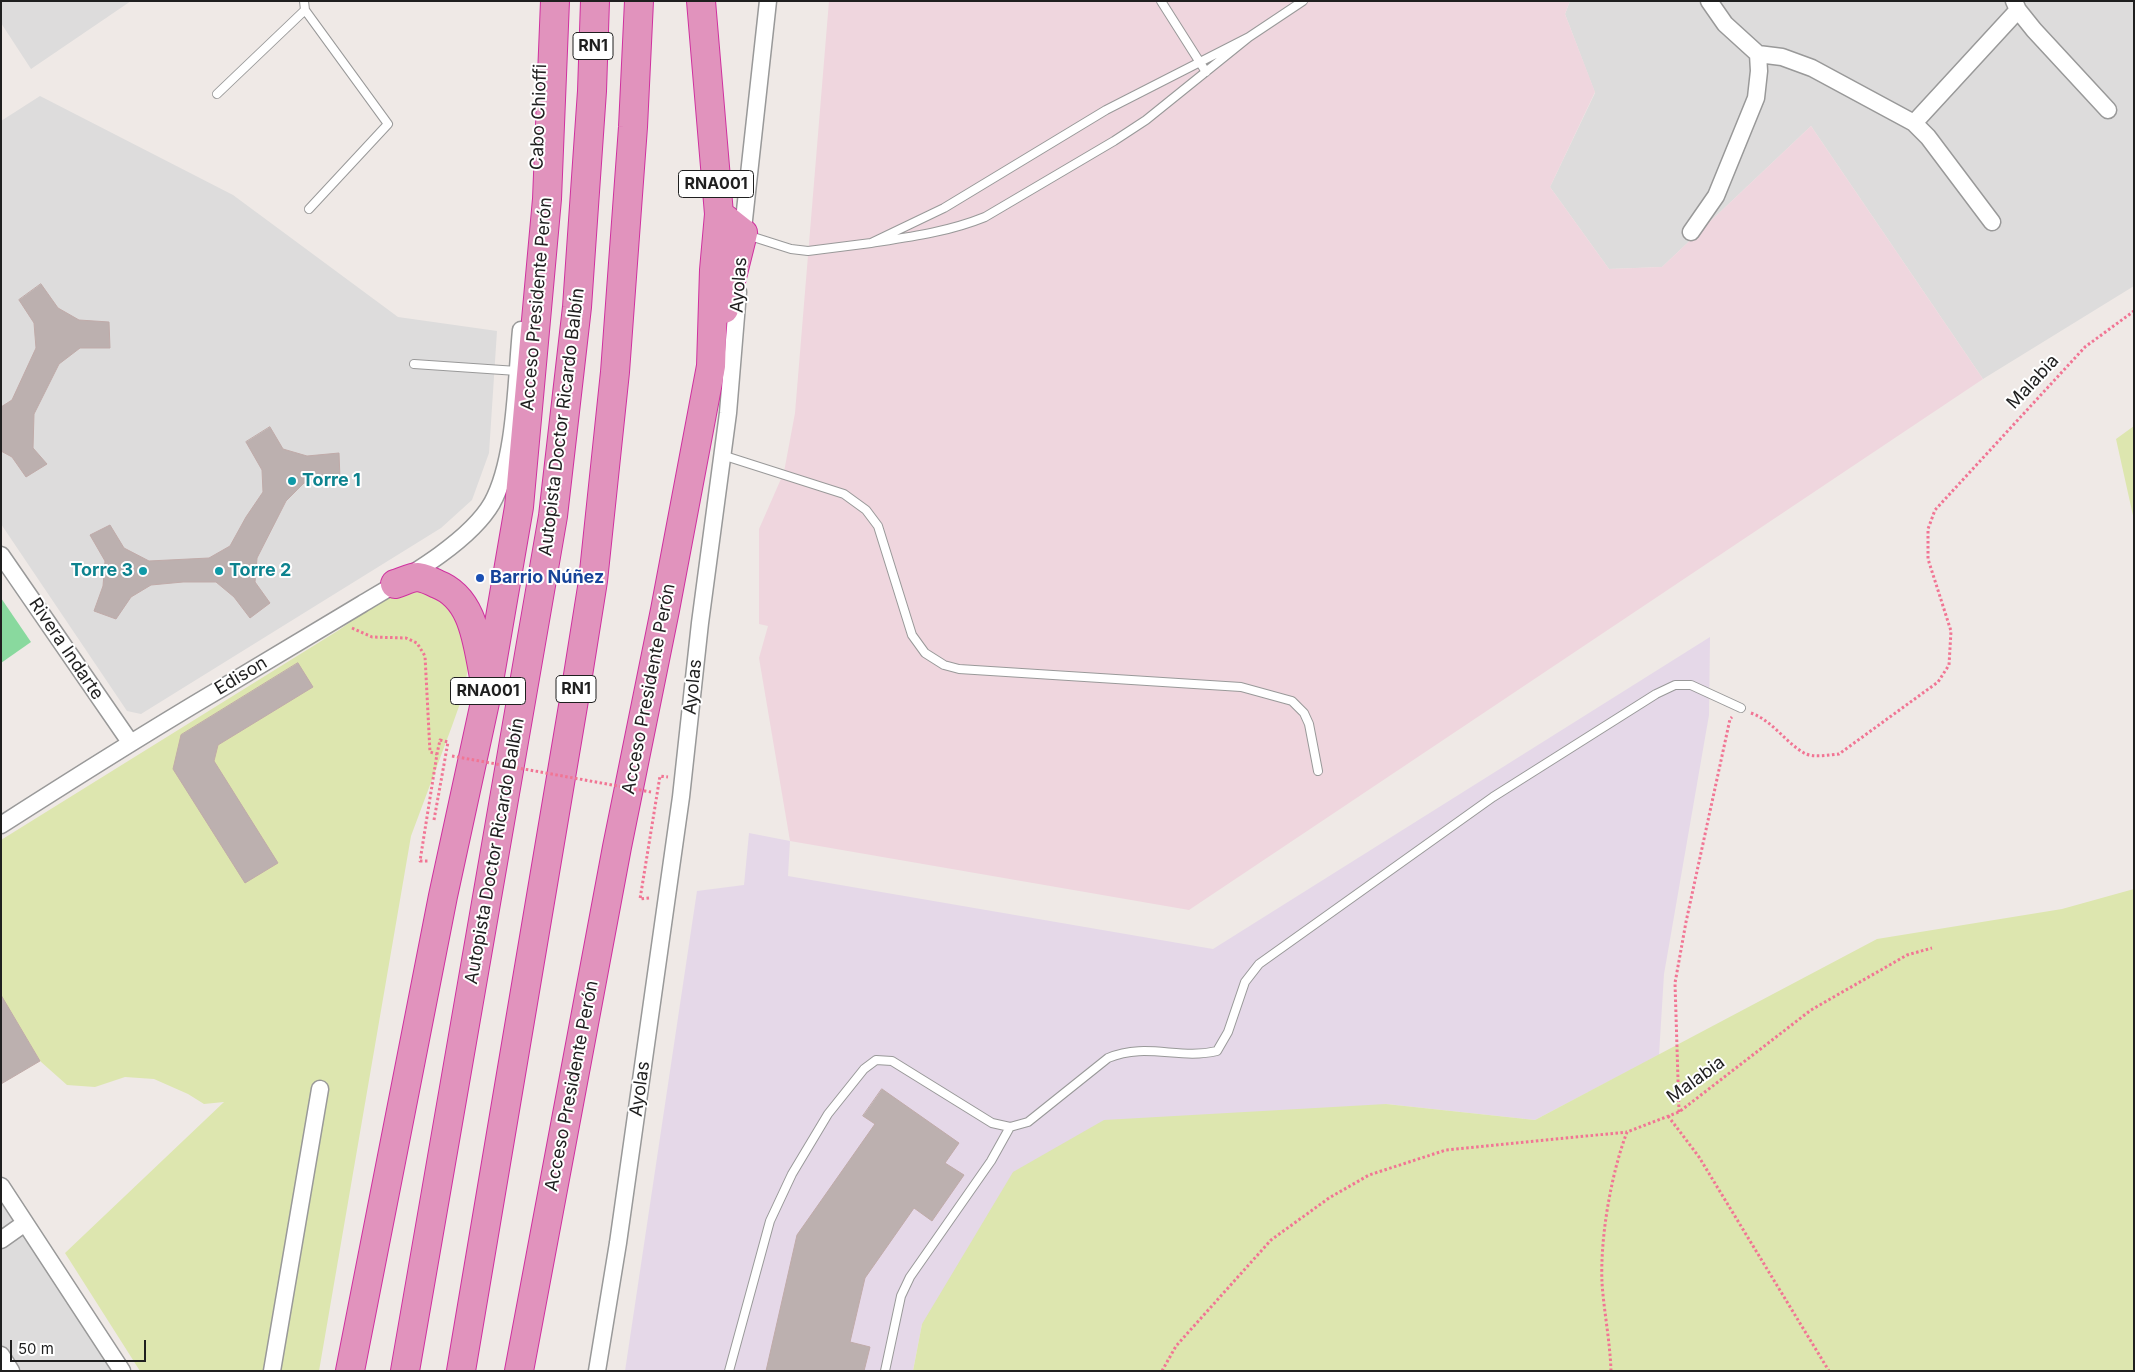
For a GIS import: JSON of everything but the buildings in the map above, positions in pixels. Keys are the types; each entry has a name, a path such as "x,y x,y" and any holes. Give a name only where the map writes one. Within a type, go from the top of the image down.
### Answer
{"highway":[{"name":"Acceso Presidente Perón","path":"350,1371 443,896 487,693 519,507 548,199 555,1"},
{"name":"Autopista Doctor Ricardo Balbín","path":"405,1371 553,516 576,307 592,91 595,1"},
{"name":"RN1","path":"461,1371 574,704 593,581 615,372 633,128 639,1"},
{"name":"Acceso Presidente Perón","path":"519,1371 615,857 665,610 710,366 714,270 719,214 701,1"},
{"path":"710,366 743,233 719,214"},
{"path":"395,584 416,577 442,586 456,596 474,626 487,693"}],"street":[{"name":"Cabo Chioffi","path":"477,523 491,504 500,487 512,427 538,162 542,1"},
{"name":"Ayolas","path":"597,1371 619,1233 681,797 700,624 734,355 743,233 768,1"},
{"path":"1709,1 1725,24 1758,54 1782,57 1812,68 1914,123 1928,137 1992,222"},
{"path":"1914,123 2016,6 2108,110"},
{"path":"1691,232 1716,196 1756,98 1759,72 1758,54"},
{"name":"Edison","path":"1,825 130,742 395,584 462,539 477,523"},
{"name":"Rivera Indarte","path":"1,555 130,742"},
{"path":"272,1371 320,1089"},
{"path":"1,1186 122,1371"},
{"path":"1,1240 25,1223"},
{"path":"1,1355 11,1371"}],"lane":[{"path":"304,1 305,10 388,124 308,209"},
{"path":"1162,1 1206,72"},
{"path":"743,233 791,249 808,251 926,235 964,226 985,217 1146,120 1249,37 1303,1"},
{"path":"217,94 305,10"},
{"path":"871,243 944,208 1106,110 1249,37"},
{"path":"414,364 517,370"},
{"path":"722,455 844,494 866,510 878,526 912,635 926,653 944,665 959,669 1241,687 1292,701 1304,713 1318,771"},
{"path":"729,1371 770,1221 792,1174 828,1114 864,1070 876,1060 892,1061 992,1123 1010,1127 1028,1122 1040,1114 1108,1058 1124,1051 1203,1054 1217,1051 1228,1032 1245,982 1259,964 1493,797 1656,694 1675,685 1691,685 1741,708"},
{"path":"885,1371 901,1296 910,1277 991,1162 1010,1127"}],"path":[{"name":"Malabia","path":"1741,708 1763,717 1805,754 1825,756 1839,754 1938,682 1949,664 1951,632 1928,559 1928,529 1935,510 2085,347 2134,311"},
{"path":"344,615 350,627 372,637 393,636 406,638 417,643 425,656 430,752 437,754"},
{"path":"1679,1112 1675,983 1686,922 1730,719 1741,708"},
{"path":"429,852 427,862 420,861 440,740 448,742 434,823"},
{"path":"452,756 657,793"},
{"path":"650,890 648,899 640,899 660,776 669,777 666,794 681,797"},
{"name":"Malabia","path":"1162,1371 1176,1346 1270,1240 1329,1198 1369,1175 1446,1150 1627,1132 1679,1112 1811,1010 1907,954 1932,948"},
{"path":"1668,1116 1699,1157 1829,1371"},
{"path":"1611,1371 1602,1280 1604,1234 1615,1177 1627,1132"}],"shaded area":[{"path":"1,1 131,1 31,69 1,23"},
{"path":"829,1 1570,1 1565,14 1595,92 1550,187 1609,269 1662,267 1811,126 1983,379 1189,910 790,841 759,658 768,626 759,624 759,529 784,472 795,413"},
{"path":"1570,1 2134,1 2134,286 1983,379 1811,126 1662,267 1609,269 1550,187 1595,93 1565,14"},
{"path":"40,96 233,195 398,317 497,331 489,453 472,500 441,528 141,714 127,711 1,524 1,121"},
{"path":"1710,637 1709,715 1664,974 1659,1055 1535,1120 1386,1104 922,1324 913,1371 625,1371 697,891 744,885 749,833 790,841 788,876 1213,949"},
{"path":"1,1185 122,1371 1,1371"}],"green space":[{"path":"2134,426 2134,520 2116,439"},
{"path":"410,590 423,591 452,610 468,645 468,668 463,695 411,836 319,1371 140,1371 65,1253 224,1102 204,1104 188,1094 154,1079 125,1077 95,1087 67,1085 40,1061 1,996 1,840 339,630 389,594"},
{"path":"1,598 31,642 1,663"},
{"path":"2134,889 2134,1371 913,1371 922,1324 1013,1172 1104,1120 1386,1104 1535,1120 1877,939 2062,909"}],"place":[{"name":"Torre 1","path":"292,481"},
{"name":"Torre 3","path":"143,571"},
{"name":"Torre 2","path":"219,571"},
{"name":"Barrio Núñez","path":"480,578"}]}
